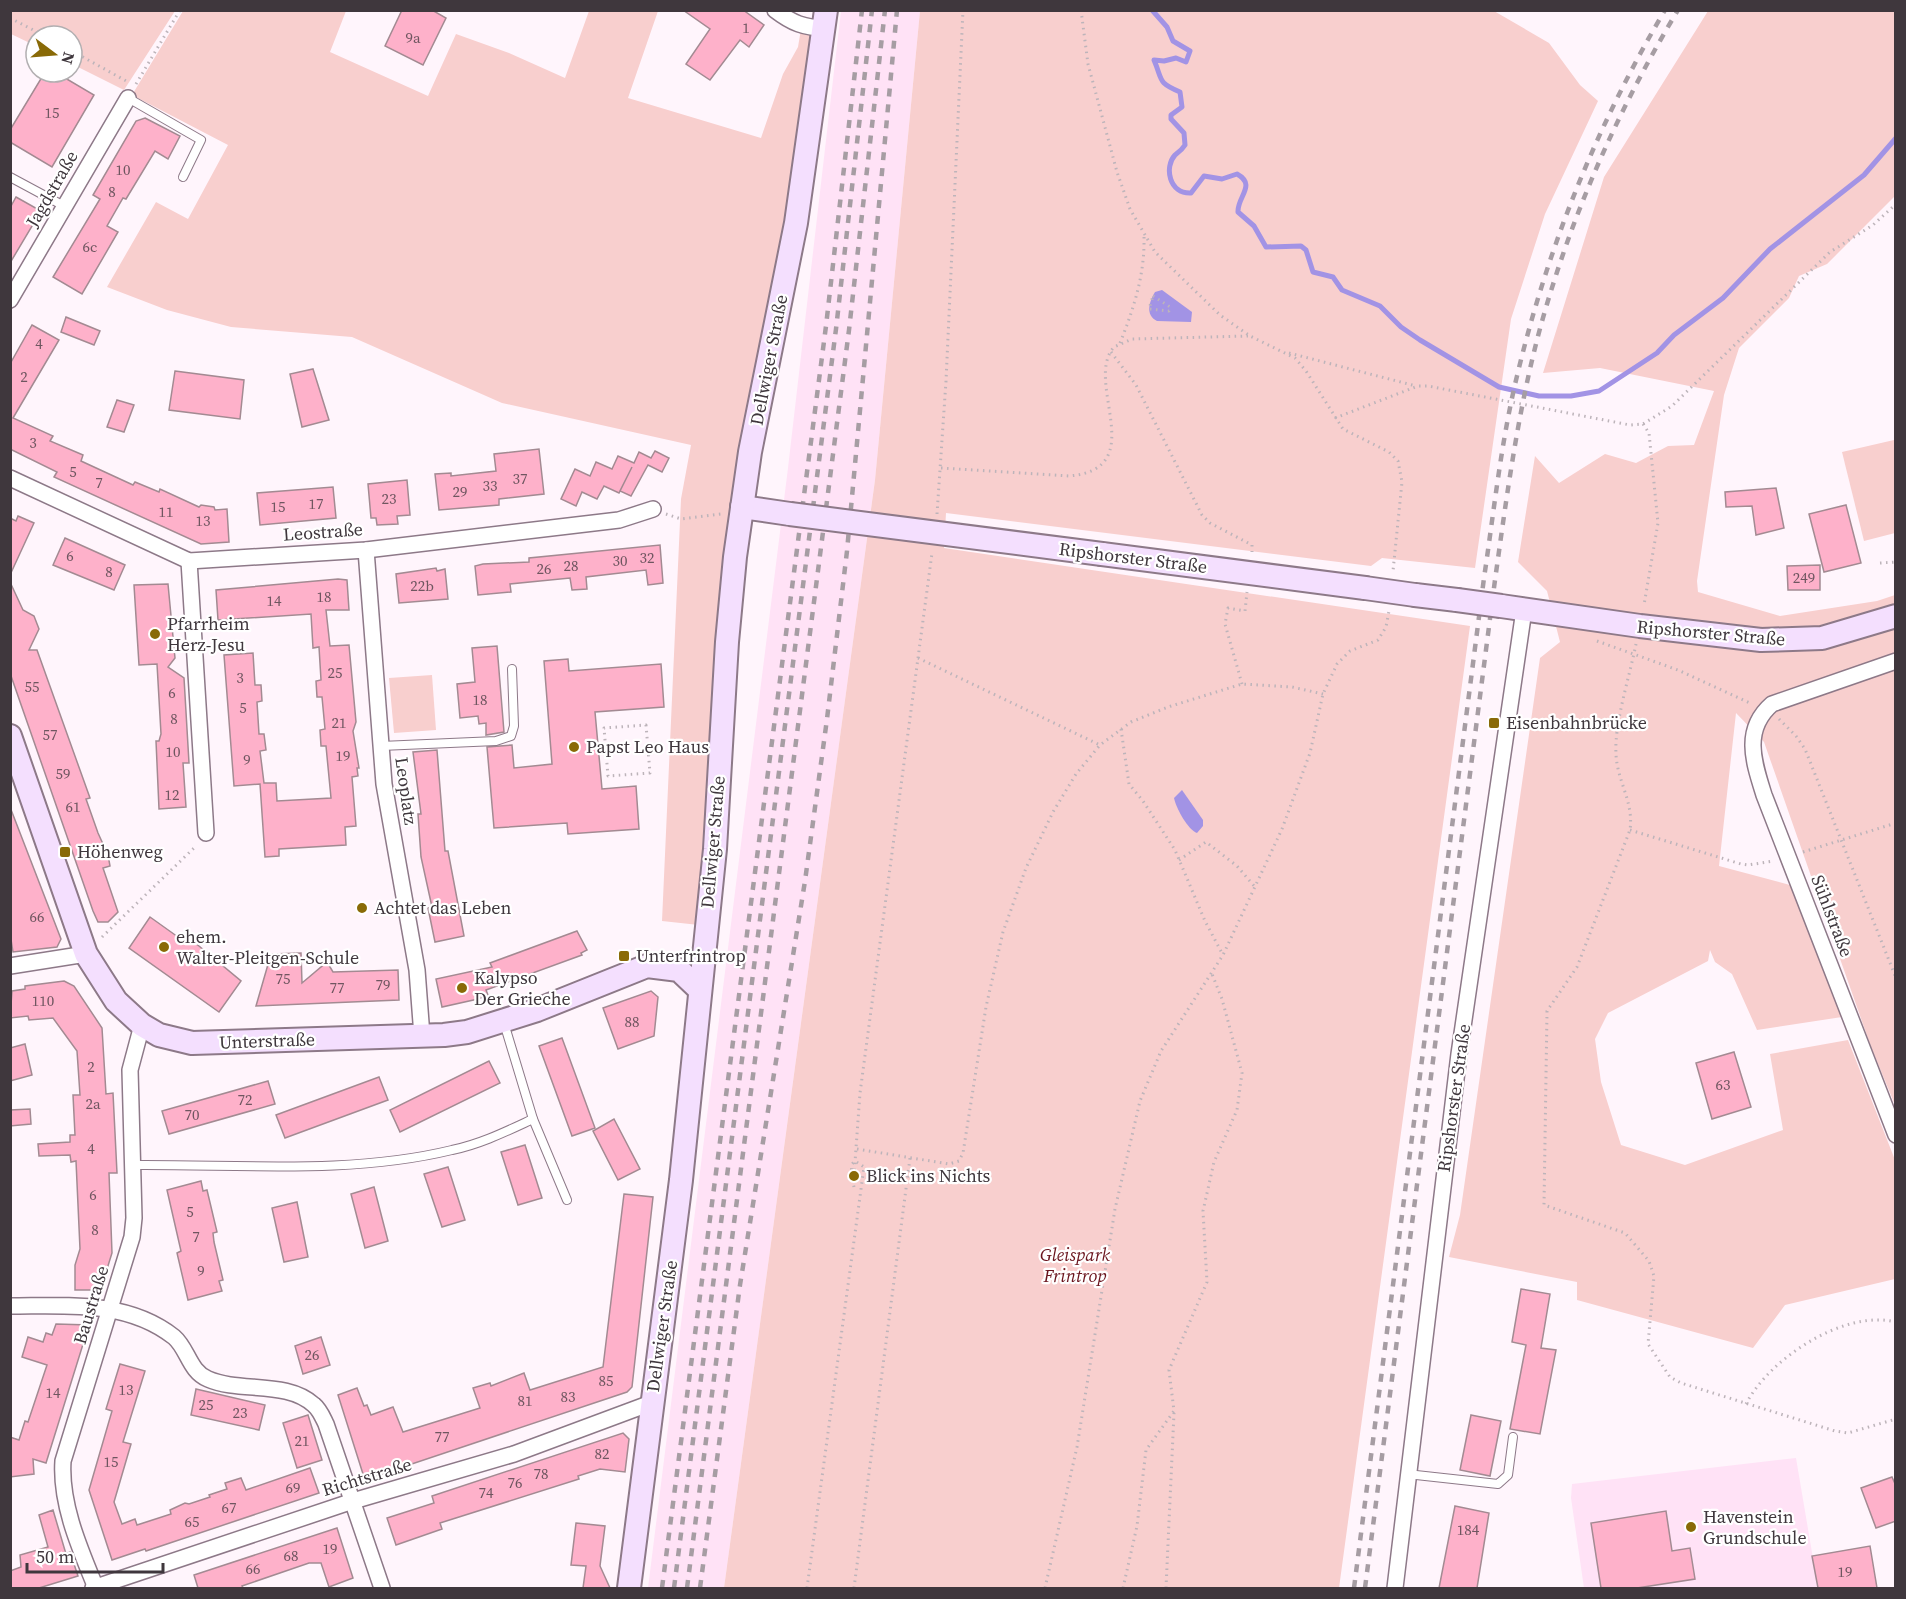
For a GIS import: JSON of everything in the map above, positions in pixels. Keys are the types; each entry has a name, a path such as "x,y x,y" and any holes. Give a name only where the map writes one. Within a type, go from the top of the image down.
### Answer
{"street":[{"path":"775,10 794,24 808,28 826,19"},
{"name":"Dellwiger Straße","path":"629,1588 681,1180 715,849 727,642 742,507 750,452 796,224 826,19"},
{"name":"Jagdstraße","path":"10,300 131,92"},
{"name":"Leostraße","path":"10,478 189,561 366,550 619,520 653,509"},
{"name":"Ripshorster Straße","path":"742,507 1761,640 1801,641 1840,634 1896,616"},
{"name":"Leoplatz","path":"366,550 384,784 417,970 422,1036"},
{"path":"189,561 206,833"},
{"name":"Ripshorster Straße","path":"1395,1588 1459,1054 1524,610"},
{"path":"1766,710 1782,699 1896,661"},
{"name":"Sühlstraße","path":"1766,710 1755,727 1752,743 1753,758 1788,856 1896,1135"},
{"name":"Unterstraße","path":"10,736 86,954 116,1001 142,1025 159,1035 192,1043 422,1036 467,1032 631,975 647,966 679,970 699,989"},
{"path":"10,966 86,954"},
{"name":"Baustraße","path":"95,1588 66,1504 62,1476 63,1461 132,1237 134,1218 130,1070 142,1025"},
{"path":"10,1305 110,1308 152,1323 176,1339 196,1371 208,1379 285,1392 304,1398 316,1406 327,1424 382,1588"},
{"name":"Richtstraße","path":"95,1588 353,1501 514,1454 651,1403"}],"lane":[{"path":"131,92 201,140 183,177"},
{"path":"10,177 64,206"},
{"path":"381,746 496,741 511,736 514,726 512,669"},
{"path":"503,1021 533,1119 567,1200"},
{"path":"133,1165 316,1166 387,1162 454,1150 486,1140 533,1119"},
{"path":"1407,1474 1498,1484 1508,1475 1513,1437"}],"path":[{"path":"84,59 131,92 180,10"},
{"path":"936,519 941,468 963,10"},
{"path":"1081,10 1088,64 1106,133 1130,208 1155,252 1188,287 1220,315 1250,336 1287,352 1418,386 1440,387 1630,425 1643,424 1672,406 1830,252 1873,225 1896,204"},
{"path":"10,18 24,25"},
{"path":"1120,343 1138,291 1144,262 1144,234"},
{"path":"1153,296 1170,307 1169,311 1149,309 1153,296"},
{"path":"941,468 1069,476 1088,473 1099,466 1108,452 1112,431 1106,365 1110,351 1120,343 1132,339 1250,336"},
{"path":"1110,351 1136,385 1202,515 1210,524 1252,545 1250,573"},
{"path":"1287,352 1306,370 1335,418 1349,434 1389,452 1400,466 1402,491 1392,582"},
{"path":"1335,418 1418,386"},
{"path":"1640,626 1658,523 1649,433 1643,424"},
{"path":"681,519 727,513 742,507"},
{"path":"854,1176 860,1093 933,542"},
{"path":"1880,563 1896,562"},
{"path":"1045,1588 1077,1447 1115,1209 1137,1112 1161,1051 1223,955 1282,829 1310,753 1323,694 1342,657 1378,640 1382,635 1390,605"},
{"path":"1242,684 1225,624 1228,608 1245,611"},
{"path":"1591,639 1678,670 1766,710 1782,721 1805,750 1843,840 1896,978"},
{"path":"1634,656 1616,753 1630,802 1632,815 1630,830 1577,968 1547,1011 1544,1205 1624,1233 1649,1261 1654,1276 1648,1344 1670,1377 1681,1383 1835,1431 1848,1432 1896,1419"},
{"path":"918,658 1100,745"},
{"path":"857,1149 949,1164 959,1161 963,1153 986,1007 1003,932 1026,868 1053,812 1076,774 1100,745 1121,729 1168,706 1242,684 1292,687 1323,694"},
{"path":"646,725 650,773 608,776 604,728 646,725"},
{"path":"1121,729 1129,784 1143,801 1179,860 1205,921 1223,955"},
{"path":"1630,830 1748,865 1788,856 1896,823"},
{"path":"86,954 201,842 206,833"},
{"path":"1179,860 1206,842 1237,866 1255,886"},
{"path":"1166,1588 1174,1411 1169,1370 1207,1281 1203,1211 1214,1162 1236,1110 1242,1073 1222,999 1212,974"},
{"path":"854,1588 910,1158"},
{"path":"854,1187 850,1175 852,1164 855,1163"},
{"path":"807,1588 864,1167 855,1163"},
{"path":"1746,1404 1753,1390 1801,1344 1862,1320 1896,1322"},
{"path":"1123,1588 1137,1526 1146,1450 1174,1411"}],"shaded area":[{"path":"841,11 920,11 875,480 724,1588 648,1588 788,468"},
{"path":"1162,290 1192,312 1191,322 1157,321 1153,318 1150,312 1151,300 1155,292"},
{"path":"1182,790 1203,820 1203,826 1197,833 1186,823 1175,802 1174,798"},
{"name":"Havenstein Grundschule","path":"1796,1458 1818,1588 1584,1588 1571,1498 1572,1484"}],"green space":[{"path":"11,10 175,11 124,90 84,70 84,24 24,24 24,40 11,34"},
{"path":"183,11 346,11 330,52 428,96 456,34 509,53 565,78 589,11 658,11 628,98 761,138 783,74 798,47 801,29 819,38 753,413 699,925 662,921 681,499 691,445 502,403 352,337 231,327 167,310 107,287 156,202 188,219 228,145 132,95"},
{"name":"Gleispark Frintrop","path":"920,11 1494,11 1549,43 1580,85 1598,101 1545,214 1511,319 1475,568 1382,558 1371,566 946,513 944,548 1470,626 1339,1588 724,1588 875,480"},
{"path":"1708,11 1895,11 1895,196 1827,264 1799,276 1789,298 1739,348 1724,395 1697,581 1698,592 1780,616 1877,601 1895,595 1895,1105 1871,1047 1764,742 1736,713 1719,866 1790,885 1842,1017 1757,1030 1732,974 1715,962 1710,950 1708,961 1608,1013 1595,1039 1601,1082 1621,1145 1685,1165 1783,1130 1770,1054 1848,1040 1895,1160 1895,1279 1785,1305 1753,1348 1577,1300 1577,1282 1449,1257 1460,1215 1540,658 1560,642 1547,591 1518,562 1535,456 1559,483 1605,454 1636,463 1668,446 1694,445 1714,391 1600,368 1543,373 1604,177"},
{"path":"1894,440 1895,533 1864,541 1842,452"},
{"path":"432,675 436,730 394,733 389,678"}],"building":[{"path":"402,10 432,10 446,18 423,65 385,46"},
{"path":"683,10 743,10 764,25 749,47 740,40 710,80 686,64 710,29"},
{"path":"38,84 75,84 94,95 52,167 10,142 10,130"},
{"path":"145,118 180,136 168,159 155,151 126,199 123,198 107,226 118,232 82,294 53,277 100,199 93,195 136,121"},
{"path":"16,197 41,211 10,263 10,208"},
{"path":"66,317 100,331 94,345 61,332"},
{"path":"32,325 59,340 13,418 53,436 50,441 83,455 81,461 133,485 135,482 159,492 160,489 199,507 201,505 214,507 215,510 227,509 229,542 201,544 54,477 57,472 10,449 10,364"},
{"path":"313,369 329,420 302,427 290,374"},
{"path":"175,371 244,380 240,419 169,410"},
{"path":"117,400 134,405 124,432 107,427"},
{"path":"539,449 544,494 499,499 499,505 439,510 435,474 451,473 451,476 496,471 494,454"},
{"path":"655,451 669,458 662,472 648,465 631,496 620,491 619,493 604,486 597,499 582,492 576,506 561,499 575,469 590,476 596,462 612,469 618,456 634,463 639,452 651,458"},
{"path":"407,480 410,515 397,516 398,524 377,525 376,518 371,518 368,484"},
{"path":"333,487 336,518 260,525 257,493"},
{"path":"1776,488 1784,528 1756,535 1752,506 1726,507 1725,492"},
{"path":"1846,505 1861,563 1824,572 1809,514"},
{"path":"18,516 34,523 10,575 10,518 16,521"},
{"path":"65,538 125,565 114,590 53,565"},
{"path":"660,545 663,583 648,585 646,570 586,577 587,589 572,590 570,578 510,584 511,592 478,595 475,566 529,562 529,558"},
{"path":"1820,565 1820,590 1788,590 1787,566"},
{"path":"436,568 437,571 445,569 448,599 399,603 396,574"},
{"path":"347,580 349,610 326,610 330,646 349,645 356,722 353,731 359,768 357,768 358,776 352,777 356,826 345,827 346,845 279,849 279,856 265,857 260,784 234,786 224,655 253,653 255,685 261,685 262,701 257,702 259,734 264,734 266,750 260,751 264,783 276,783 277,801 331,798 326,746 321,746 320,730 325,729 322,697 317,697 316,681 321,680 319,647 313,648 311,614 218,620 216,590"},
{"path":"10,582 23,610 34,616 39,629 29,650 37,650 90,798 86,799 108,855 110,866 103,868 118,912 108,922 98,922 93,911 10,673"},
{"path":"168,584 175,658 168,667 184,678 189,763 183,763 186,807 159,809 156,741 159,741 161,734 157,664 139,665 134,585"},
{"path":"497,646 504,732 486,735 486,723 479,724 478,716 460,718 457,684 475,682 472,648"},
{"name":"Papst Leo Haus","path":"568,659 569,671 661,664 664,707 595,712 602,789 636,786 639,829 568,834 567,823 494,828 487,747 512,745 514,768 552,764 544,661"},
{"path":"437,750 445,851 448,851 464,936 435,942 428,908 432,907 421,857 418,814 421,814 413,752"},
{"path":"10,807 61,939 57,947 13,952 10,933"},
{"path":"150,917 178,937 180,933 199,946 241,981 219,1012 129,948"},
{"path":"577,931 587,950 581,953 582,955 486,990 488,995 478,999 442,1007 436,979 492,967 490,963"},
{"path":"301,953 302,983 327,962 333,972 398,970 399,1000 256,1006 271,954"},
{"path":"64,981 74,986 102,1028 106,1094 113,1093 117,1173 109,1173 112,1253 102,1285 96,1290 75,1290 75,1265 80,1249 76,1161 71,1162 70,1155 39,1156 38,1144 70,1142 70,1135 75,1135 73,1095 80,1095 77,1051 53,1018 29,1020 28,1016 10,1018 12,991 25,989 25,986"},
{"path":"651,991 658,997 654,1036 618,1049 603,1008"},
{"path":"562,1038 595,1128 572,1136 539,1046"},
{"path":"25,1044 32,1075 10,1081 10,1048"},
{"path":"1734,1052 1751,1107 1712,1119 1696,1063"},
{"path":"489,1061 500,1083 400,1132 390,1110"},
{"path":"379,1077 388,1100 285,1138 276,1115"},
{"path":"268,1081 275,1104 169,1134 162,1111"},
{"path":"30,1109 31,1124 10,1126 10,1110"},
{"path":"614,1119 640,1169 618,1180 593,1131"},
{"path":"525,1145 542,1198 518,1205 501,1152"},
{"path":"448,1167 465,1220 442,1227 424,1174"},
{"path":"201,1181 203,1191 207,1190 217,1232 213,1233 223,1280 219,1281 222,1291 188,1300 177,1253 181,1251 167,1190"},
{"path":"374,1187 388,1241 365,1248 351,1194"},
{"path":"624,1194 653,1197 632,1387 627,1392 370,1478 363,1474 338,1395 357,1388 364,1406 367,1405 371,1415 393,1407 403,1432 480,1408 473,1388 490,1383 491,1386 524,1373 530,1390 603,1367"},
{"path":"297,1202 308,1257 284,1262 272,1208"},
{"path":"1521,1289 1550,1294 1541,1348 1556,1350 1540,1434 1510,1429 1526,1345 1512,1342"},
{"path":"56,1324 89,1325 46,1463 33,1459 34,1474 10,1477 10,1437 19,1440 25,1421 28,1422 47,1365 22,1357 28,1337 43,1342 46,1333 52,1335"},
{"path":"321,1337 330,1365 303,1374 295,1346"},
{"path":"120,1364 145,1371 123,1442 131,1444 114,1502 122,1524 135,1519 137,1525 171,1514 170,1510 185,1503 189,1504 210,1497 209,1495 227,1489 225,1483 241,1478 246,1490 310,1468 319,1493 146,1551 145,1549 112,1560 89,1490 112,1411 106,1409"},
{"path":"196,1389 265,1405 259,1430 191,1415"},
{"path":"308,1415 322,1460 297,1468 283,1423"},
{"path":"1471,1415 1501,1421 1490,1476 1460,1470"},
{"path":"623,1433 629,1439 625,1472 600,1469 578,1476 579,1479 440,1523 442,1529 396,1545 387,1518 434,1503 432,1496"},
{"path":"1892,1477 1896,1486 1896,1521 1876,1528 1861,1488"},
{"path":"1455,1506 1489,1513 1477,1588 1439,1588"},
{"path":"53,1510 66,1554 70,1552 78,1576 39,1588 10,1588 10,1571 21,1567 20,1555 48,1547 39,1515"},
{"path":"1666,1511 1672,1551 1690,1548 1695,1579 1637,1588 1601,1588 1591,1523"},
{"path":"576,1523 605,1526 600,1566 610,1588 583,1588 586,1566 571,1565"},
{"path":"337,1528 353,1578 329,1587 321,1563 309,1563 242,1586 243,1588 198,1588 194,1575"},
{"path":"1870,1546 1877,1588 1818,1588 1812,1556"}],"waterway":[{"path":"1152,10 1167,27 1173,41 1190,51 1186,62 1176,58 1164,61 1154,60 1164,83 1180,92 1182,107 1171,115 1171,119 1184,133 1185,145 1175,155 1170,166 1169,173 1173,185 1184,192 1191,193 1204,176 1222,179 1237,174 1243,178 1246,187 1238,212 1254,226 1266,247 1301,246 1306,250 1313,272 1333,277 1342,290 1380,306 1401,327 1420,340 1499,387 1539,396 1571,396 1599,391 1657,353 1674,335 1723,298 1770,249 1864,175 1896,138"}],"railway":[{"path":"662,1588 826,326 862,10"},
{"path":"674,1588 836,329 872,10"},
{"path":"687,1588 849,330 885,10"},
{"path":"700,1588 740,1285 805,881 827,719 847,551 897,10"},
{"path":"1354,1588 1484,578 1511,401 1529,328 1577,187 1618,97 1665,10"},
{"path":"1365,1588 1495,580 1522,406 1547,304 1587,190 1620,116 1678,10"}],"place":[{"name":"Pfarrheim Herz-Jesu","path":"155,634"},
{"name":"Eisenbahnbrücke","path":"1494,723"},
{"name":"Papst Leo Haus","path":"574,747"},
{"name":"Höhenweg","path":"65,852"},
{"name":"Achtet das Leben","path":"362,908"},
{"name":"ehem. Walter-Pleitgen-Schule","path":"164,947"},
{"name":"Unterfrintrop","path":"624,956"},
{"name":"Kalypso Der Grieche","path":"462,988"},
{"name":"Blick ins Nichts","path":"854,1176"},
{"name":"Havenstein Grundschule","path":"1691,1527"}]}
